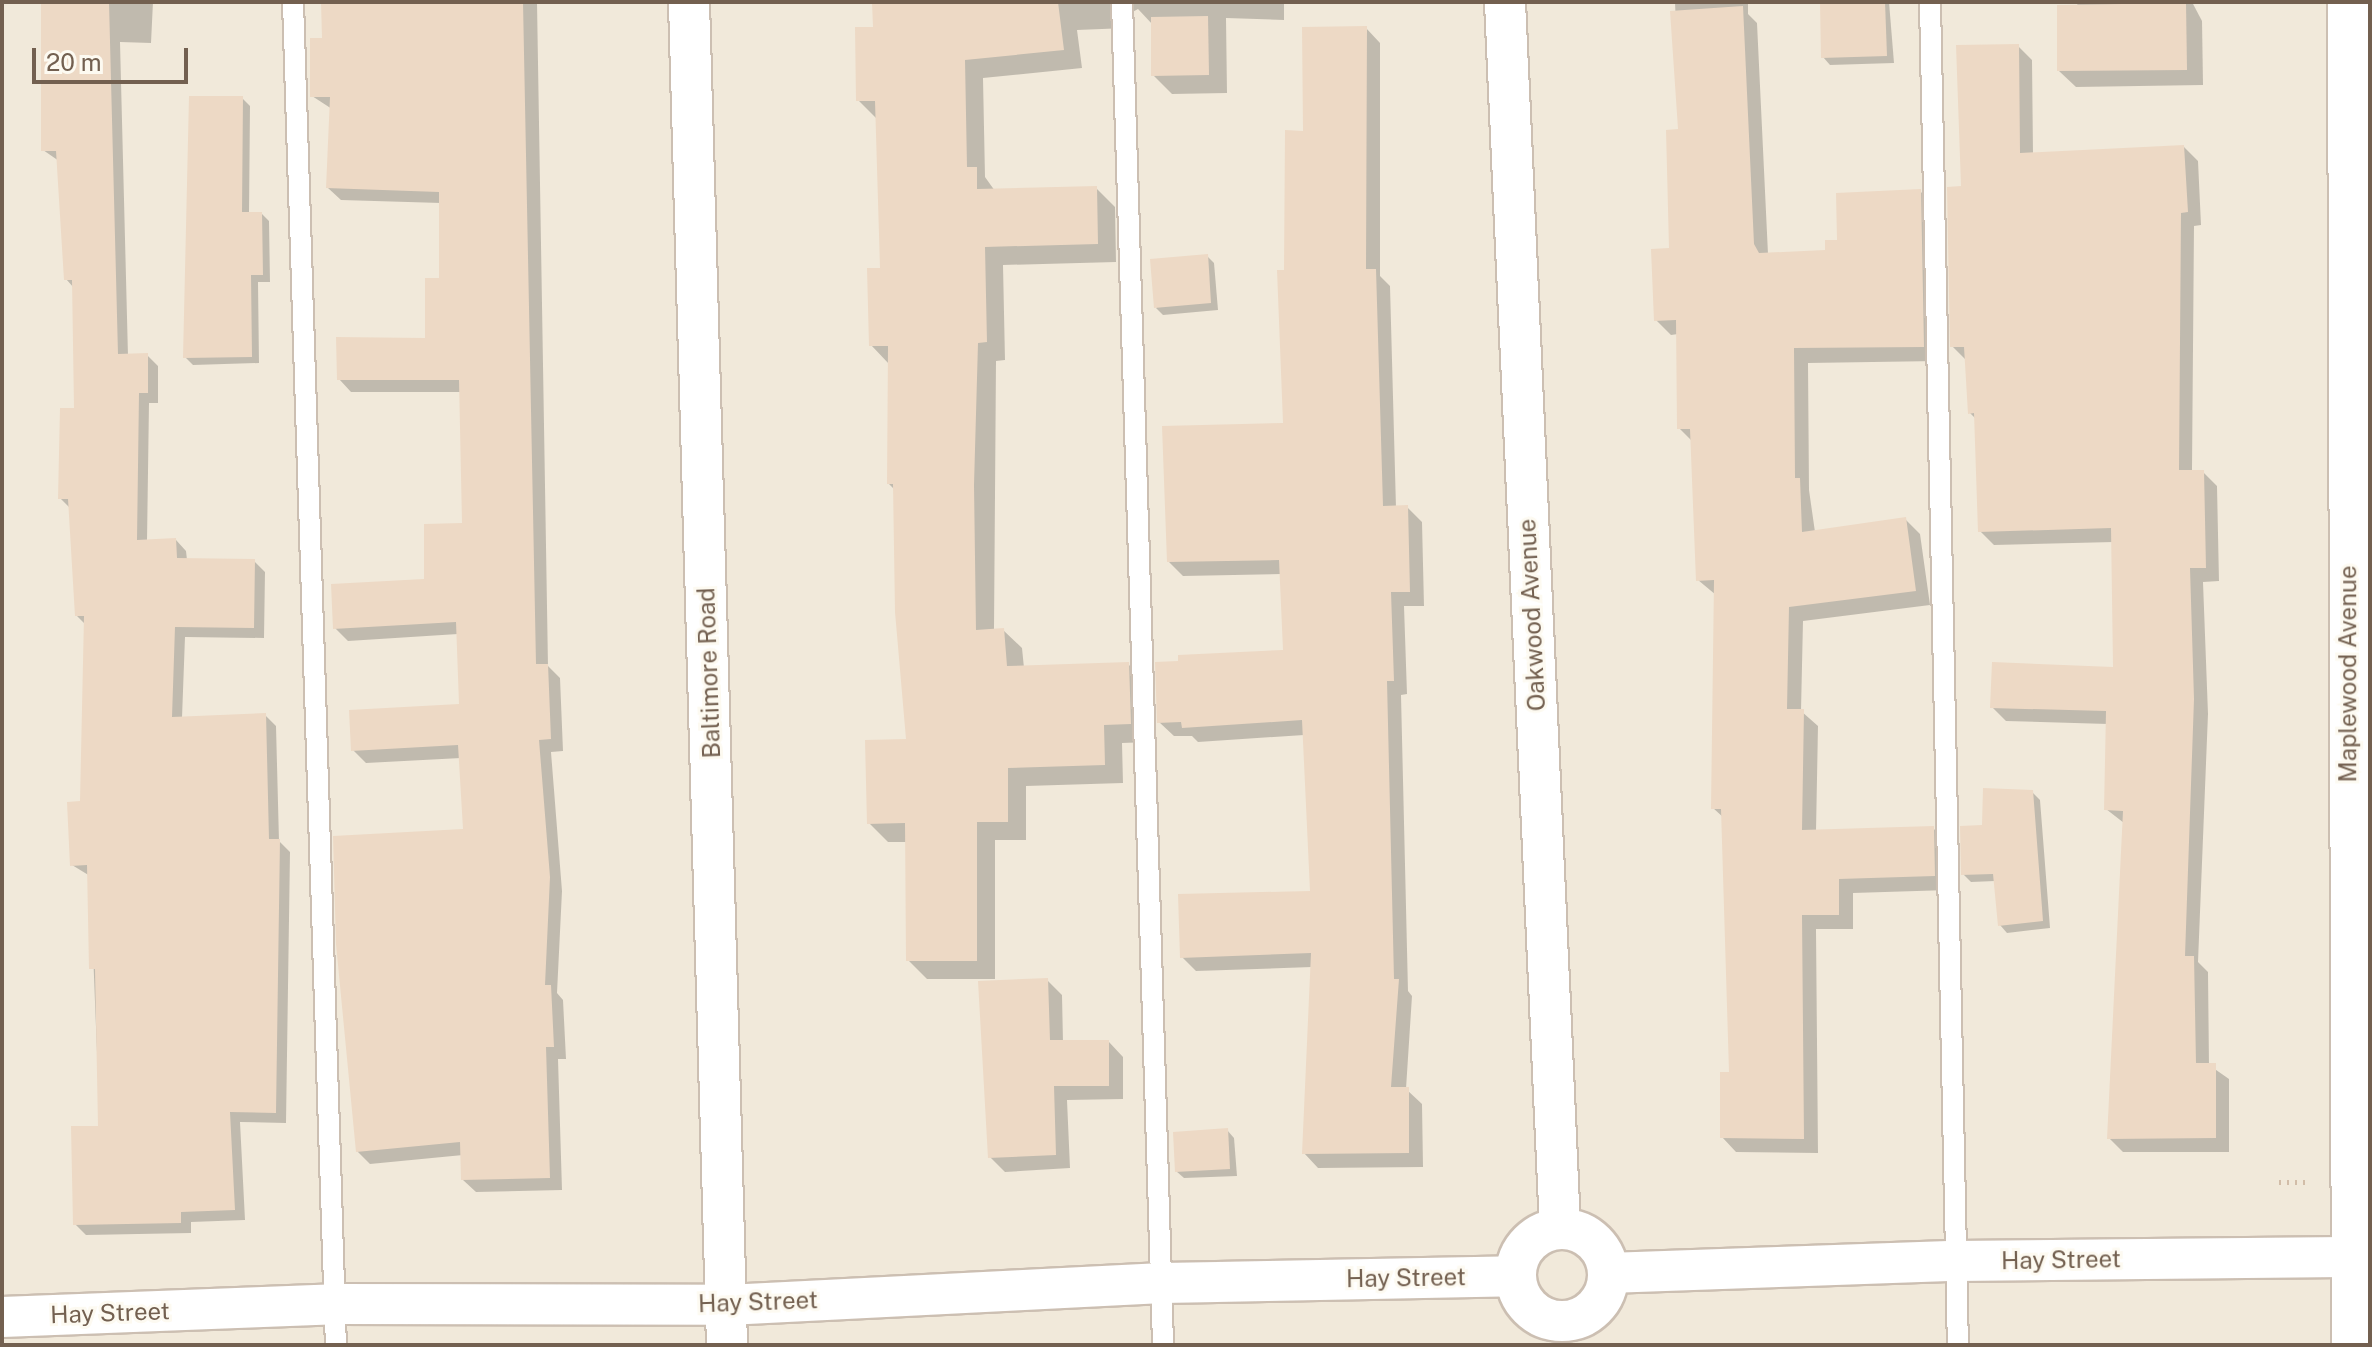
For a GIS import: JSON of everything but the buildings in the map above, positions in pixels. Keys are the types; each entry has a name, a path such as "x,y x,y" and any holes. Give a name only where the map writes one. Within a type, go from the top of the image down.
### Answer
{"street":[{"name":"Baltimore Road","path":"689,2 727,1345"},
{"name":"Oakwood Avenue","path":"1505,2 1560,1229"},
{"name":"Maplewood Avenue","path":"2348,2 2360,1257 2352,1345"},
{"path":"1560,1229 1583,1233 1601,1250 1608,1273 1603,1297 1563,1334 1522,1299 1514,1276 1528,1243 1560,1229"},
{"name":"Hay Street","path":"1608,1273 1956,1261 2360,1257"},
{"name":"Hay Street","path":"2,1317 335,1304 727,1305 1162,1283 1514,1276"}],"lane":[{"path":"293,2 336,1345"},
{"path":"1122,2 1163,1345"},
{"path":"1930,2 1958,1345"}],"shaded area":[{"path":"2,2 2370,2 2370,1345 2,1345"}]}
